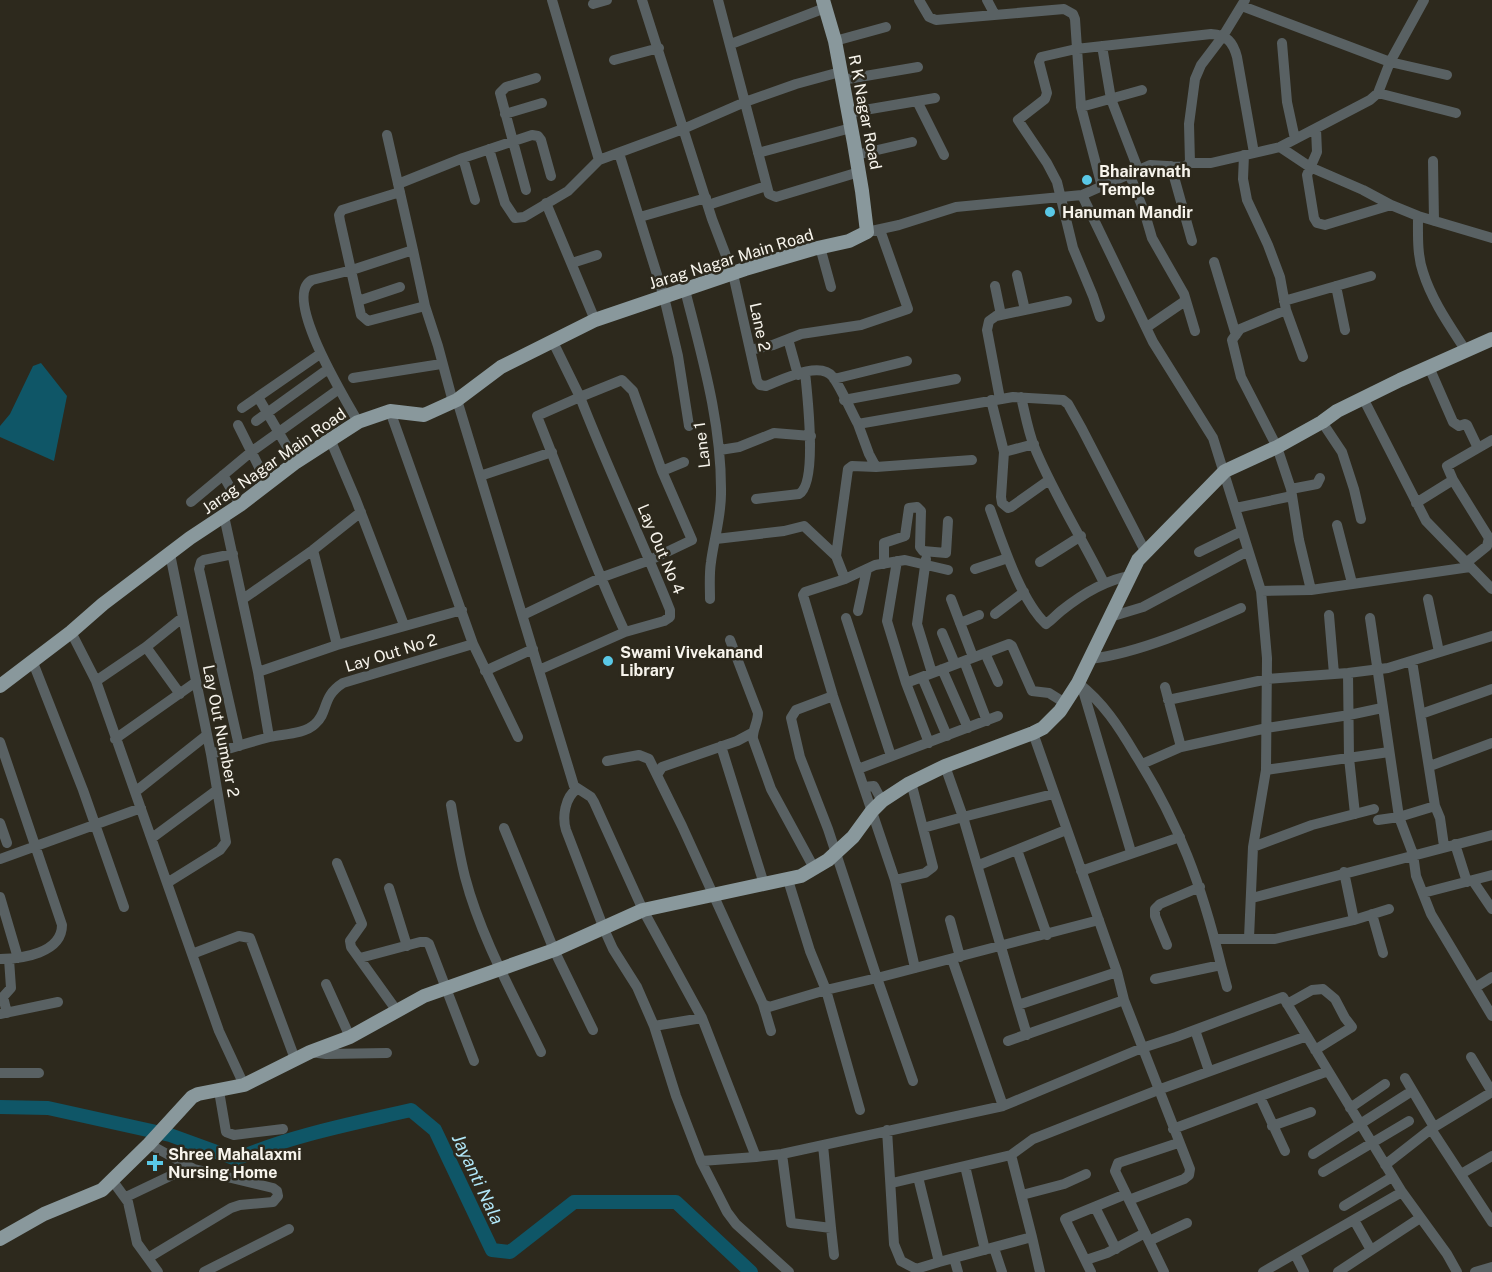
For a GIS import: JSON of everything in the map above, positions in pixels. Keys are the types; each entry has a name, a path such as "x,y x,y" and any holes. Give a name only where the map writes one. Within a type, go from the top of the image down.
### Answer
{"main road":[{"name":"R K Nagar Road","path":"824,4 834,41 859,172 873,231"},
{"name":"Jarag Nagar Main Road","path":"0,686 170,554 330,438 358,422 390,411 424,415 454,401 501,367 595,320 733,273 820,247 849,241 873,231"},
{"path":"0,1239 44,1214 102,1190 192,1097 198,1094 244,1085 310,1052 350,1037 445,987 502,970 554,950 643,910 712,893 788,880 828,860 853,837 882,801 911,782 945,766 1033,734 1043,728 1080,685 1097,641 1138,560 1225,471 1277,447 1363,398 1492,339"}],"street":[{"path":"552,0 599,160"},
{"path":"593,4 607,0"},
{"path":"718,0 769,194 776,197 859,172"},
{"path":"918,0 932,20 1064,9 1070,11 1075,19 1081,107 1102,187"},
{"path":"987,0 995,15"},
{"path":"750,350 773,345 801,333 861,324 908,309 873,231 956,207 1082,195 1150,165 1184,167 1190,163 1210,164 1280,147 1316,129 1370,100 1378,93 1390,62 1424,0"},
{"name":"Lane 2","path":"645,1 683,129 733,273 757,381 760,385 766,386 801,373"},
{"path":"1190,163 1190,124 1195,80 1201,65 1244,3 1390,62 1447,75"},
{"path":"731,44 824,4"},
{"path":"834,41 886,27"},
{"path":"1100,317 1073,248 1057,182 1018,120 1045,99 1047,93 1039,62 1041,57 1076,49 1211,34 1223,36 1232,43 1235,50 1249,154 1244,179 1247,200 1280,277 1285,306 1303,357"},
{"path":"1282,43 1286,97 1295,139"},
{"path":"1102,46 1111,99 1152,238 1184,294 1195,332"},
{"path":"614,60 659,48"},
{"path":"489,149 505,203 515,219 524,217 568,191 599,160 683,129 745,102 796,84 918,67"},
{"path":"526,190 500,93 502,89 536,78"},
{"path":"1081,107 1142,90"},
{"path":"1378,93 1456,112"},
{"path":"847,113 935,98"},
{"path":"917,101 944,155"},
{"path":"505,114 543,103"},
{"path":"758,153 851,128"},
{"path":"1316,129 1317,152 1310,167 1308,182 1314,218 1317,223 1322,225 1345,220 1391,205"},
{"path":"387,135 425,306 438,346 441,364 480,476 566,764 575,787 594,802 643,910 702,1018 756,1157"},
{"path":"425,306 368,321 361,315 339,221 340,213 463,158 532,135 538,136 541,140 551,176"},
{"path":"856,155 912,142"},
{"path":"1280,147 1310,167 1391,205 1418,216 1492,238"},
{"path":"619,153 664,297 678,356 689,426"},
{"path":"463,158 475,201"},
{"path":"1433,161 1434,221"},
{"path":"1171,166 1192,241"},
{"path":"640,217 766,186"},
{"path":"1082,195 1153,342 1213,438 1261,591 1268,679 1266,770 1253,847 1249,938"},
{"path":"546,203 595,320"},
{"path":"1418,216 1422,272 1443,315 1466,351"},
{"path":"820,247 831,287"},
{"path":"358,422 320,354 309,324 304,288 306,283 312,280 352,270 413,250"},
{"path":"572,263 597,255"},
{"path":"1214,262 1236,335"},
{"path":"1017,275 1025,310"},
{"path":"1311,590 1291,492 1277,447 1241,377 1232,340 1240,329 1285,306 1336,286 1371,276"},
{"path":"995,286 1001,315"},
{"path":"1336,286 1345,330"},
{"path":"358,301 400,287"},
{"name":"Lane 1","path":"685,290 710,389 720,450 721,495 711,561 710,599"},
{"path":"1147,327 1185,301"},
{"path":"1049,480 1011,507 1005,507 1001,497 1004,452 987,330 991,319 1001,315 1067,302"},
{"path":"756,499 799,494 804,492 807,484 811,436 801,373 788,339"},
{"name":"Lay Out No 4","path":"539,670 625,632 664,621 670,617 670,610 650,560 580,397 553,342"},
{"path":"242,408 320,354"},
{"path":"834,379 907,362"},
{"path":"353,378 441,364"},
{"path":"1429,367 1453,422 1459,426 1467,425 1478,448"},
{"path":"256,421 328,369"},
{"path":"801,373 824,371 834,379 858,424 876,467"},
{"path":"844,400 956,379"},
{"path":"523,615 600,578 650,560 692,540 662,471 633,391 622,380 537,416 587,538 600,578 625,632"},
{"path":"190,502 251,452 339,389"},
{"path":"258,397 296,462"},
{"path":"1021,397 1034,444 1049,480 1081,536 1104,584"},
{"path":"858,424 1021,397 1063,400 1068,404 1145,551"},
{"path":"1363,398 1426,521 1492,589"},
{"path":"390,411 474,644 518,737"},
{"path":"1322,422 1342,452 1361,519"},
{"path":"238,425 267,483"},
{"path":"720,450 739,447 774,433 811,436"},
{"path":"330,438 404,625"},
{"path":"1261,591 1311,590 1468,565 1489,542 1447,466 1492,440"},
{"path":"1004,452 1034,444"},
{"path":"480,476 552,452"},
{"path":"836,556 848,469 852,466 876,467 972,460"},
{"path":"662,471 684,462"},
{"path":"223,475 240,505"},
{"path":"1236,508 1317,484 1320,478"},
{"path":"1416,503 1453,480"},
{"path":"884,557 884,543 905,536 907,510 917,507 921,511 920,550 926,558 948,570"},
{"path":"990,509 1008,558 1024,592 1046,624 1074,602 1104,584 1113,579 1130,576"},
{"path":"243,599 313,550 361,512"},
{"path":"211,754 269,737 258,672 224,516"},
{"path":"884,557 897,561 946,553 948,520"},
{"path":"1337,525 1352,583"},
{"path":"716,539 784,531 804,526 836,556 843,574"},
{"path":"1199,552 1242,531"},
{"path":"1040,562 1081,536"},
{"path":"313,550 337,645"},
{"path":"1110,617 1143,607 1248,551"},
{"name":"Lay Out Number 2","path":"167,883 220,850 226,842 211,754 170,554"},
{"path":"233,554 204,560 199,569 239,746"},
{"path":"884,557 867,569 843,574 803,595 833,696 895,880 915,968"},
{"path":"926,558 918,624 947,736"},
{"path":"975,569 1008,558"},
{"path":"897,561 887,621 906,683 929,743"},
{"path":"858,611 867,569"},
{"path":"995,614 1024,592"},
{"path":"951,599 960,623 964,661"},
{"path":"1428,599 1439,652"},
{"path":"1090,659 1144,646 1204,625 1241,608"},
{"path":"258,672 337,645 462,610"},
{"path":"960,623 980,615"},
{"path":"1329,615 1334,674"},
{"path":"96,681 146,647 182,618"},
{"path":"846,618 891,756"},
{"path":"1370,618 1376,670 1400,816 1413,854 1416,876 1431,914 1492,1016"},
{"path":"71,632 96,681 219,1031 244,1085"},
{"path":"858,769 992,719 964,661 942,633"},
{"path":"1168,700 1268,679 1376,670 1492,636"},
{"path":"730,640 758,713 752,733 771,789 814,868"},
{"name":"Lay Out No 2","path":"269,737 307,729 315,724 323,713 327,697 333,689 343,683 474,644"},
{"path":"906,683 1009,644 1012,646 1032,691 1049,693 1065,703"},
{"path":"146,647 180,694"},
{"path":"485,671 533,649"},
{"path":"985,652 998,682"},
{"path":"32,660 83,790 124,907"},
{"path":"1412,661 1435,806 1450,845 1470,881 1492,909"},
{"path":"932,673 968,728"},
{"path":"1347,673 1349,758 1355,814"},
{"path":"115,739 196,682"},
{"path":"1080,685 1094,696 1114,721 1163,800 1200,887 1227,987"},
{"path":"1080,685 1131,852"},
{"path":"1165,687 1181,747"},
{"path":"1421,714 1492,689"},
{"path":"833,696 796,710 791,718 800,757 836,852 913,1081"},
{"path":"1142,764 1181,747 1267,728 1382,708"},
{"path":"653,767 662,767 752,733"},
{"path":"1033,734 1117,972 1124,1000 1178,1143 1190,1168 1189,1175 1184,1179 1095,1206 1065,1219 1091,1272"},
{"path":"135,792 207,735"},
{"path":"0,742 62,925 62,931 54,944 44,950 9,959"},
{"path":"1430,766 1492,743"},
{"path":"721,746 764,884"},
{"path":"1266,770 1389,752"},
{"path":"607,761 639,755 653,767 763,1004 771,1031"},
{"path":"945,766 979,865 1027,1035"},
{"path":"895,880 925,873 933,867 911,782"},
{"path":"864,787 874,786 882,801"},
{"path":"575,787 567,802 564,824 604,929 613,949 637,987 654,1026 676,1096 701,1161 736,1224 789,1272"},
{"path":"152,838 217,790"},
{"path":"923,828 1053,794"},
{"path":"451,805 466,878 474,904 541,1052"},
{"path":"1378,820 1435,806"},
{"path":"0,859 141,808"},
{"path":"1253,847 1311,825 1374,809"},
{"path":"0,823 7,843"},
{"path":"504,828 554,950 593,1030"},
{"path":"979,865 1066,830"},
{"path":"1252,898 1492,834"},
{"path":"1081,871 1180,837"},
{"path":"1017,850 1047,935"},
{"path":"338,863 362,924 350,941 397,1011"},
{"path":"1344,873 1354,920"},
{"path":"1422,893 1492,875"},
{"path":"788,880 810,951 826,990 861,1110"},
{"path":"1167,945 1155,916 1155,909 1160,904 1200,887"},
{"path":"389,888 406,946"},
{"path":"0,897 12,984 9,991 2,994 3,1013 58,1002"},
{"path":"1215,939 1275,939 1389,909"},
{"path":"1372,914 1383,953"},
{"path":"950,920 956,958 1003,1106"},
{"path":"763,1004 770,1007 826,990 1099,920"},
{"path":"192,954 239,936 250,938 295,1059"},
{"path":"360,958 406,946 426,942 429,944 474,1061"},
{"path":"1155,979 1221,965"},
{"path":"1018,1005 1117,972"},
{"path":"1476,987 1492,977"},
{"path":"326,984 350,1037"},
{"path":"1287,1004 1312,990 1323,988 1335,999 1352,1027 1315,1050"},
{"path":"701,1161 782,1154 1003,1106 1142,1048 1283,997 1392,1177 1447,1254 1457,1272"},
{"path":"1008,1041 1124,1000"},
{"path":"654,1026 702,1018"},
{"path":"1195,1030 1209,1071"},
{"path":"892,1183 1011,1155 1033,1139 1306,1036"},
{"path":"310,1052 387,1053"},
{"path":"1385,1165 1432,1128 1491,1095 1471,1057"},
{"path":"1173,1129 1328,1071"},
{"path":"0,1073 39,1072"},
{"path":"1405,1078 1432,1128 1492,1221"},
{"path":"1350,1108 1385,1084"},
{"path":"219,1091 226,1132 234,1135 283,1129"},
{"path":"1313,1154 1412,1091"},
{"path":"1260,1097 1285,1151"},
{"path":"1272,1126 1311,1112"},
{"path":"1323,1172 1409,1121"},
{"path":"888,1130 894,1244 901,1261 916,1270 1032,1237"},
{"path":"1164,1272 1115,1171 1118,1163 1178,1143"},
{"path":"148,1258 231,1208 273,1202 278,1196 277,1191 273,1188 189,1167 149,1144"},
{"path":"823,1145 834,1255"},
{"path":"782,1154 791,1224 831,1228"},
{"path":"1011,1155 1040,1272"},
{"path":"1461,1174 1492,1156"},
{"path":"965,1166 989,1249 1002,1272"},
{"path":"126,1197 189,1167"},
{"path":"1022,1195 1064,1184 1086,1174"},
{"path":"918,1177 939,1262"},
{"path":"1344,1206 1392,1177"},
{"path":"112,1180 126,1197 135,1237 158,1272"},
{"path":"1263,1272 1402,1192"},
{"path":"1095,1206 1116,1249"},
{"path":"1338,1272 1420,1218"},
{"path":"1354,1220 1371,1250"},
{"path":"1086,1260 1187,1222"},
{"path":"204,1272 289,1229"},
{"path":"1295,1254 1304,1272"},
{"path":"954,1258 958,1272"},
{"path":"1475,1272 1492,1266"}],"water":[{"path":"41,363 67,396 54,461 0,437 0,426 10,414 33,366"}],"waterway":[{"name":"Jayanti Nala","path":"0,1107 48,1108 170,1135 236,1159 301,1137 411,1110 435,1130 492,1250 510,1252 574,1202 676,1202 751,1272"}],"place":[{"name":"Bhairavnath Temple","path":"1087,180"},
{"name":"Hanuman Mandir","path":"1050,212"},
{"name":"Swami Vivekanand Library","path":"608,661"},
{"name":"Shree Mahalaxmi Nursing Home","path":"155,1163"}]}
